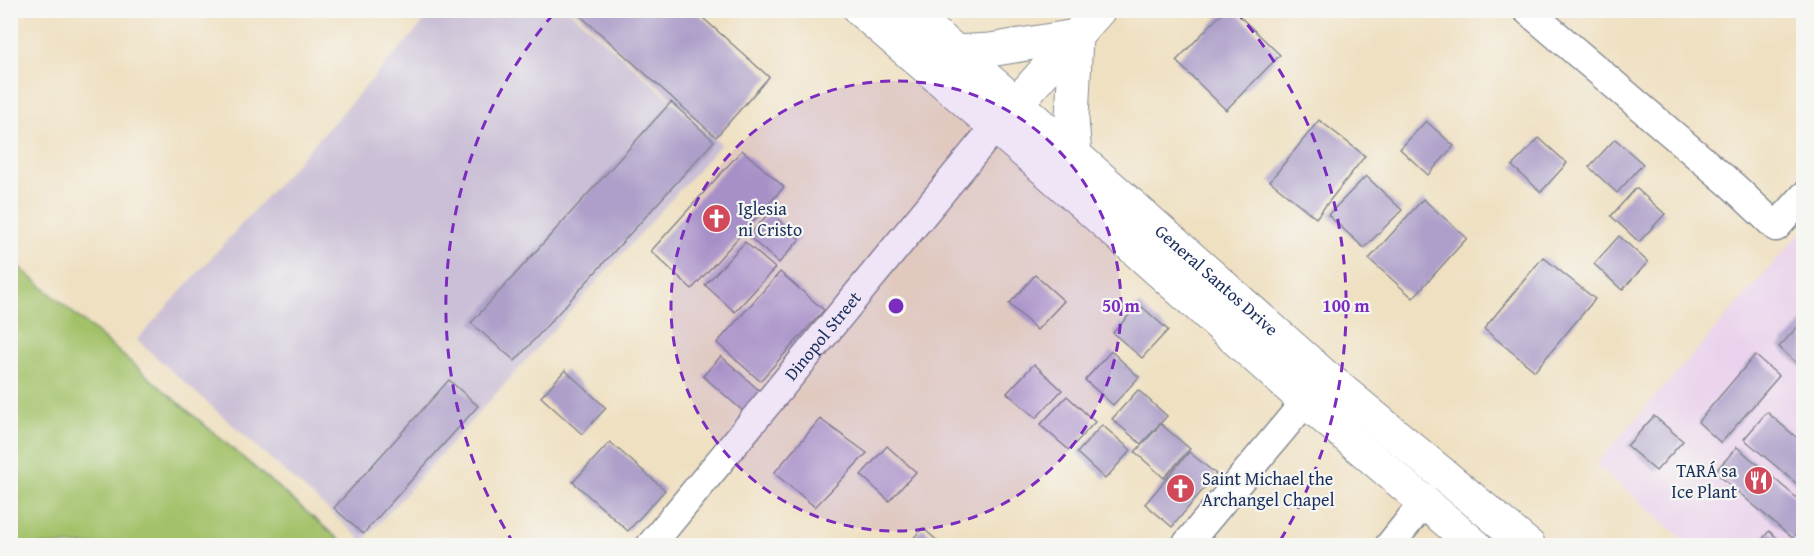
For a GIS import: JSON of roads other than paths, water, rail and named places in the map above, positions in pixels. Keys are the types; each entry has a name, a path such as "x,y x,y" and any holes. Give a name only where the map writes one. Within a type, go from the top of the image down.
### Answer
{"main road":[{"name":"General Santos Drive","path":"860,10 1006,115 1075,155 1316,389 1425,501 1476,546"},
{"name":"General Santos Drive","path":"907,10 955,52 1006,115 1316,389 1529,546"},
{"path":"1006,115 1099,10"},
{"path":"955,52 990,50 1076,36"},
{"path":"1075,155 1072,119 1076,36"}],"street":[{"path":"1527,10 1733,186 1776,227 1803,196"},
{"name":"Dinopol Street","path":"650,546 1006,115"},
{"path":"1185,546 1316,389"},
{"path":"1389,546 1425,501"}],"place":[{"name":"Iglesia ni Cristo","path":"717,219"},
{"name":"TARÁ sa Ice Plant","path":"1758,481"},
{"name":"Saint Michael the Archangel Chapel","path":"1181,489"}]}
